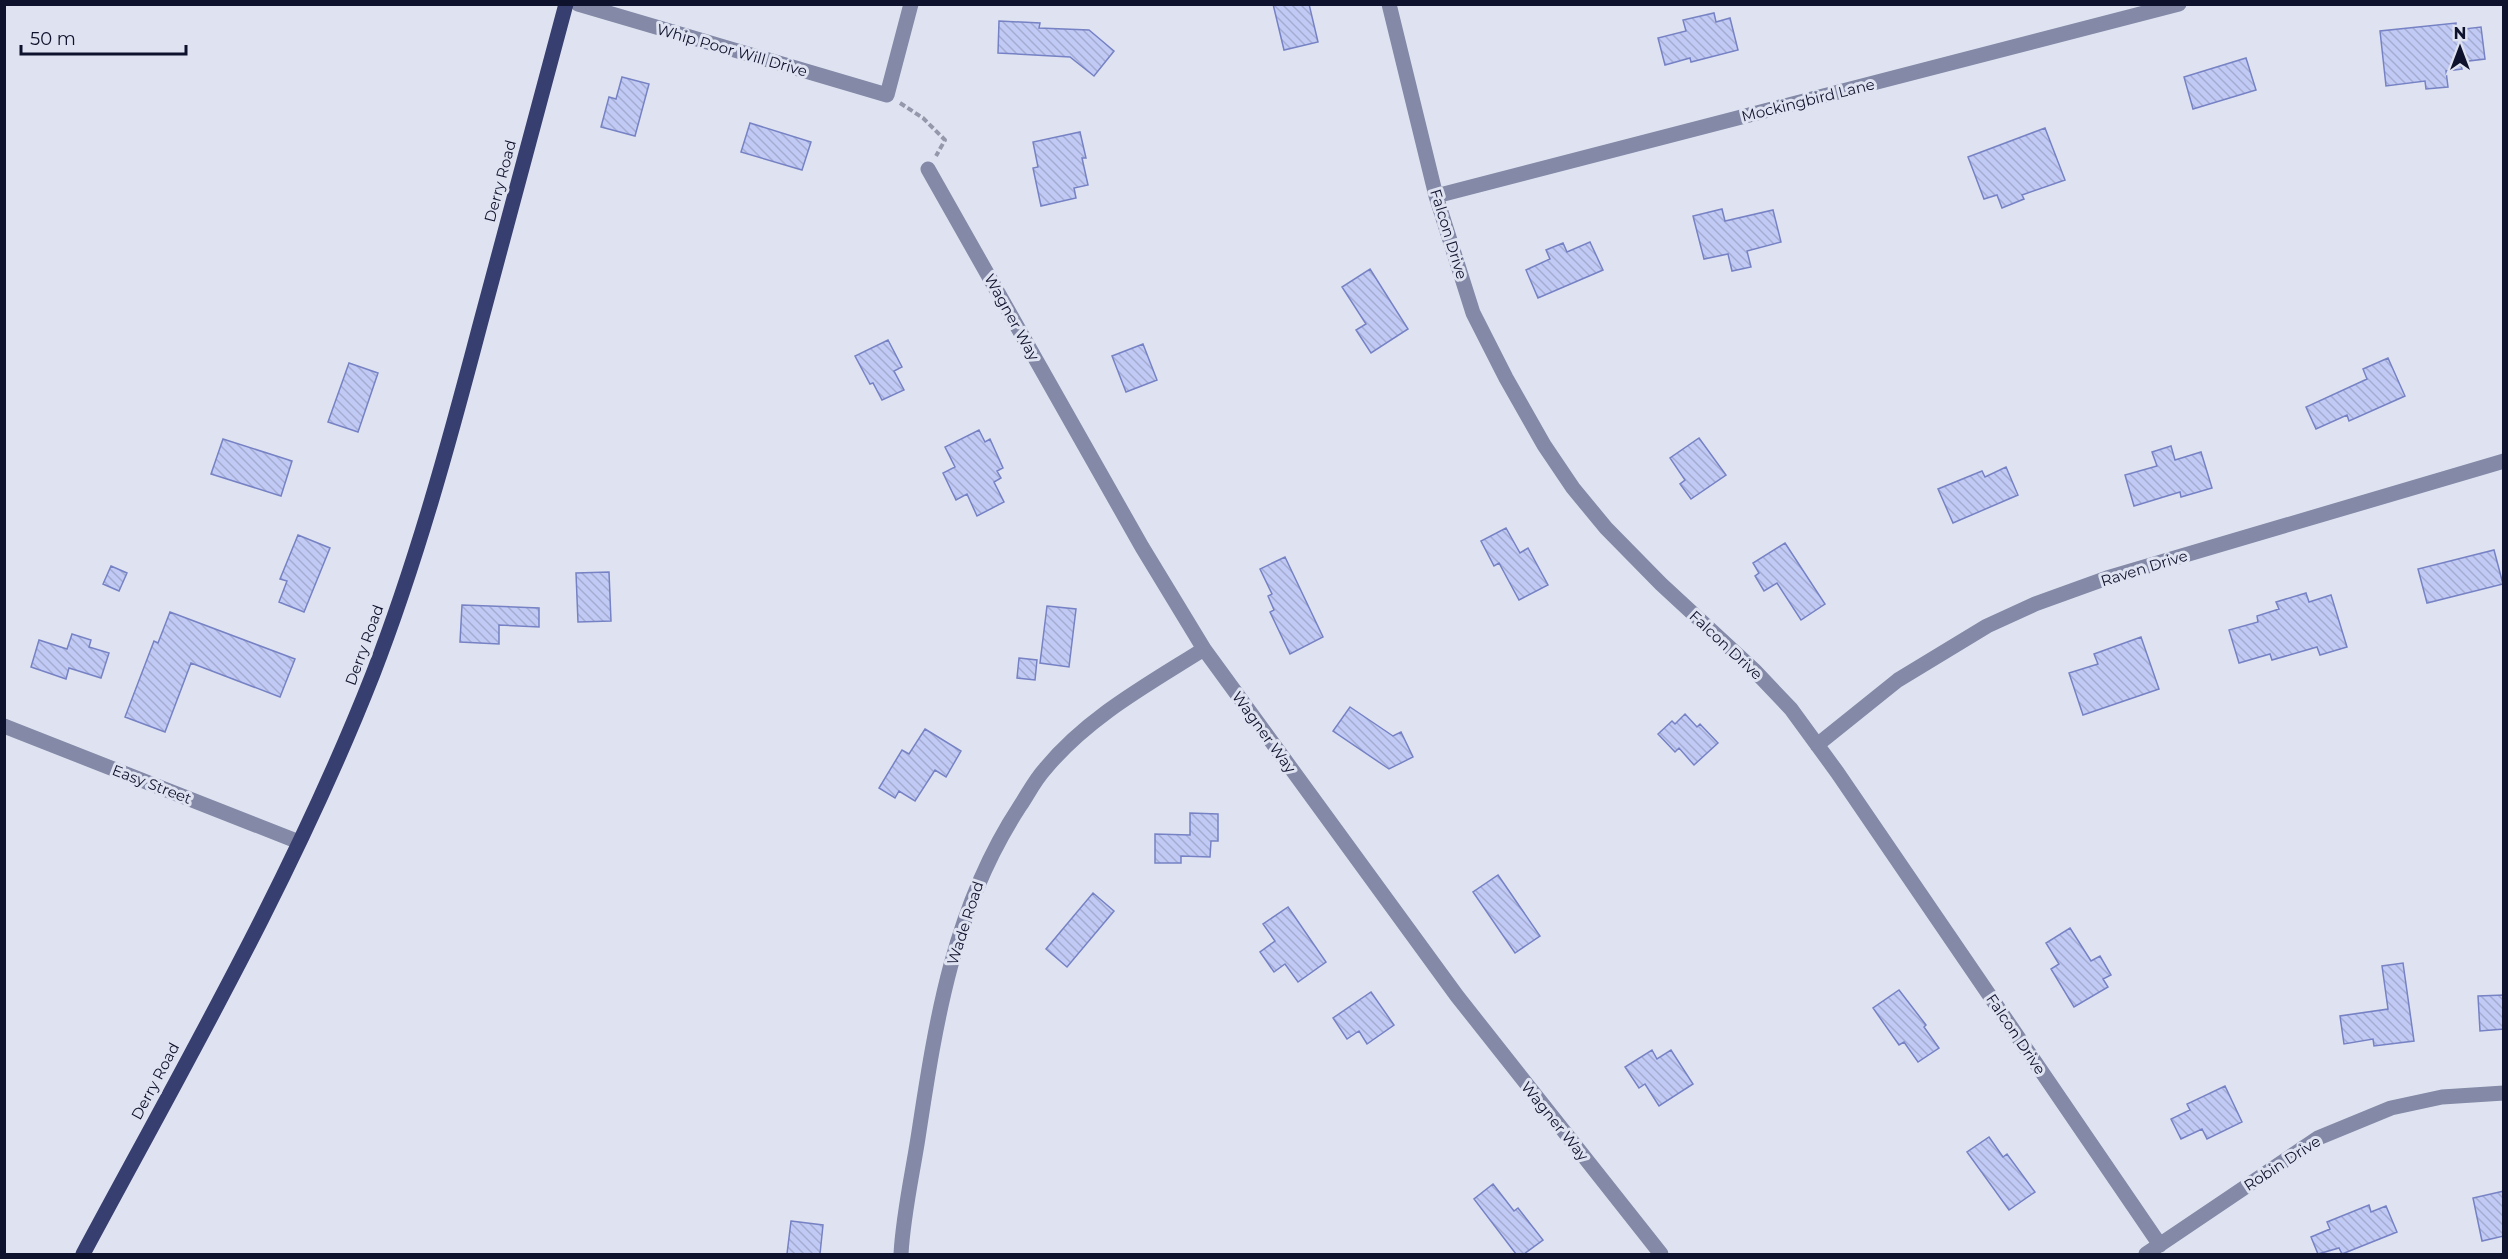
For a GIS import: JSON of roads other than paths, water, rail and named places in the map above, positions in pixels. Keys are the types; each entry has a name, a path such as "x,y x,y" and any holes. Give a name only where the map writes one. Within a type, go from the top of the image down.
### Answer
{"main road":[{"name":"Derry Road","path":"83,1254 261,919 345,743 374,670 417,550 446,455 566,4"}],"street":[{"name":"Whip Poor Will Drive","path":"578,4 887,95 911,4"},
{"name":"Falcon Drive","path":"1389,4 1436,196 1473,313 1544,445 1573,488 1606,528 1653,576 1754,670 1791,709 2160,1245"},
{"name":"Mockingbird Lane","path":"1436,196 2179,4"},
{"name":"Wagner Way","path":"928,169 1142,547 1204,649 1457,996 1661,1254"},
{"name":"Raven Drive","path":"1817,745 1898,680 1987,626 2035,604 2107,578 2504,461"},
{"name":"Wade Road","path":"901,1254 922,1111 941,1005 957,939 972,895 987,862 1010,820 1044,770 1077,734 1122,700 1204,649"},
{"name":"Easy Street","path":"4,726 299,842"},
{"name":"Robin Drive","path":"2146,1254 2327,1134 2391,1108 2442,1097 2504,1094"}]}
